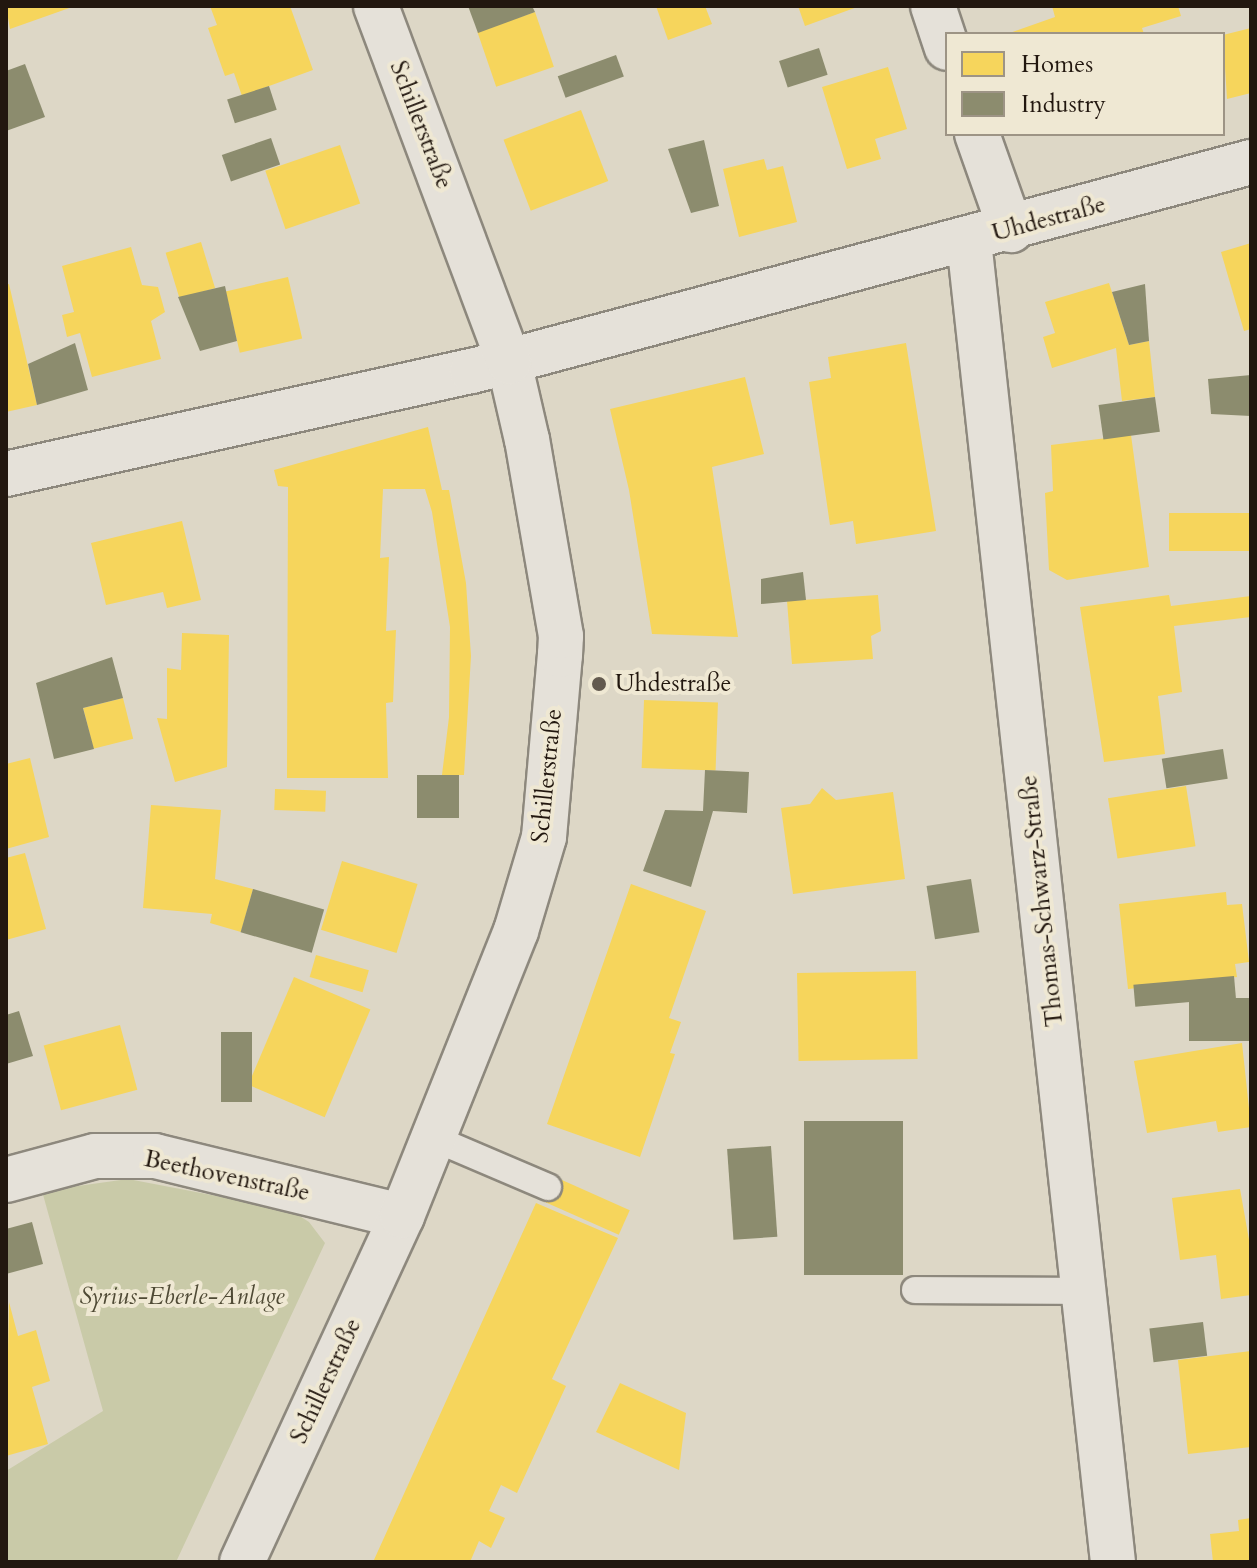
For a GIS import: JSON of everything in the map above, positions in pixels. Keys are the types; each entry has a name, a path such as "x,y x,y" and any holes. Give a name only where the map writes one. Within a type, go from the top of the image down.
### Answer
{"street":[{"name":"Schillerstraße","path":"242,1562 402,1216 516,931 544,837 561,636 509,362 376,6"},
{"path":"933,6 945,42"},
{"path":"978,136 1011,230"},
{"name":"Uhdestraße","path":"6,474 509,362 1011,230 1251,162"},
{"name":"Thomas-Schwarz-Straße","path":"969,241 1086,1291 1113,1562"},
{"name":"Beethovenstraße","path":"6,1180 95,1156 155,1156 402,1216"}],"lane":[{"path":"433,1138 548,1187"},
{"path":"915,1290 1086,1291"}],"green space":[{"name":"Syrius-Eberle-Anlage","path":"128,1179 290,1210 309,1222 325,1243 176,1562 6,1562 6,1471 103,1411 42,1191"}],"building: Homes":[{"path":"6,6 75,6 10,29"},
{"path":"210,6 290,6 313,70 242,96 234,73 225,76 208,28 217,25"},
{"path":"656,6 705,6 712,24 668,40"},
{"path":"798,6 860,6 805,26"},
{"path":"1052,6 1178,6 1181,16 1142,28 1143,32 1013,32 1055,17"},
{"path":"535,12 554,67 496,87 477,32"},
{"path":"1251,28 1251,93 1227,99 1225,67 1225,34"},
{"path":"888,67 907,129 875,139 881,159 847,169 822,87"},
{"path":"581,110 608,181 531,211 504,140"},
{"path":"340,145 360,204 285,229 265,171"},
{"path":"764,159 767,170 783,166 797,222 739,237 723,169"},
{"path":"201,242 215,288 180,299 166,253"},
{"path":"1251,243 1251,329 1244,331 1221,252"},
{"path":"131,247 142,285 158,287 165,312 151,321 161,359 92,377 80,333 67,337 62,315 74,312 62,266"},
{"path":"288,277 302,338 240,353 226,291"},
{"path":"1109,283 1129,345 1149,341 1155,397 1122,401 1116,348 1052,368 1043,337 1055,333 1045,302"},
{"path":"9,284 37,405 6,412 6,285"},
{"path":"906,343 936,531 856,544 853,521 830,525 809,382 831,378 828,357"},
{"path":"745,377 764,454 712,467 738,637 652,634 629,490 610,409"},
{"path":"428,427 442,490 449,490 466,583 471,656 464,775 442,775 449,717 450,627 432,512 425,489 383,489 380,558 389,557 386,631 396,630 393,702 386,703 388,778 287,778 288,487 278,486 274,470"},
{"path":"1131,435 1149,567 1067,580 1049,570 1045,493 1053,491 1051,445"},
{"path":"1169,513 1251,513 1251,551 1169,551"},
{"path":"182,521 201,600 167,608 163,592 106,605 91,543"},
{"path":"878,595 881,631 871,636 873,659 792,664 787,601"},
{"path":"1169,595 1171,606 1251,596 1251,617 1174,626 1182,692 1158,696 1165,754 1104,762 1080,607"},
{"path":"182,633 229,635 227,767 175,782 157,718 167,719 167,668 181,670"},
{"path":"123,698 133,739 93,749 83,708"},
{"path":"644,700 718,703 716,771 642,768"},
{"path":"30,758 49,837 6,849 6,764"},
{"path":"1186,786 1196,846 1118,859 1108,798"},
{"path":"822,788 836,800 893,792 905,879 793,894 781,808 810,804"},
{"path":"275,789 326,791 325,812 274,810"},
{"path":"151,805 221,810 215,879 253,889 241,932 210,923 212,914 143,908"},
{"path":"25,853 46,929 6,940 6,858"},
{"path":"342,861 418,884 396,953 321,930"},
{"path":"631,884 706,911 669,1018 681,1022 670,1053 675,1054 640,1157 547,1124"},
{"path":"1226,892 1227,905 1242,904 1249,962 1235,964 1237,977 1128,989 1119,904"},
{"path":"316,955 369,970 363,992 310,977"},
{"path":"916,971 918,1059 799,1061 797,973"},
{"path":"294,977 370,1009 325,1117 248,1085"},
{"path":"120,1025 137,1090 61,1110 44,1045"},
{"path":"1242,1043 1251,1127 1218,1132 1216,1121 1147,1133 1134,1061"},
{"path":"553,1176 630,1210 619,1235 542,1201"},
{"path":"1240,1189 1251,1251 1251,1295 1221,1299 1216,1255 1180,1260 1172,1198"},
{"path":"536,1203 618,1238 552,1379 566,1386 517,1493 501,1485 489,1511 505,1518 491,1548 479,1541 470,1562 373,1562"},
{"path":"9,1302 18,1336 36,1330 50,1381 32,1387 48,1444 6,1456"},
{"path":"1251,1351 1251,1447 1188,1454 1178,1360"},
{"path":"620,1383 686,1413 679,1470 596,1432"},
{"path":"1251,1518 1251,1562 1213,1562 1210,1534 1239,1531 1238,1520"}],"building: Industry":[{"path":"468,6 532,6 535,12 478,33"},
{"path":"819,48 828,75 788,88 779,61"},
{"path":"616,55 624,77 566,98 558,76"},
{"path":"25,64 45,117 6,131 6,71"},
{"path":"269,86 277,110 235,123 227,100"},
{"path":"271,138 280,164 231,181 222,155"},
{"path":"704,140 719,206 691,213 668,149"},
{"path":"1145,284 1149,341 1129,345 1112,292"},
{"path":"225,286 237,341 200,351 178,297"},
{"path":"75,343 88,390 37,405 28,364"},
{"path":"1251,375 1251,416 1211,414 1208,379"},
{"path":"1155,397 1160,432 1103,440 1099,405"},
{"path":"803,572 806,600 761,604 761,579"},
{"path":"112,657 123,698 83,708 94,749 54,759 36,683"},
{"path":"1223,749 1228,779 1166,788 1162,759"},
{"path":"705,770 749,772 747,813 713,811 691,887 643,871 665,810 703,811"},
{"path":"417,775 459,775 459,818 417,818"},
{"path":"971,879 979,932 935,939 927,886"},
{"path":"253,889 324,909 312,953 241,932"},
{"path":"1234,976 1236,998 1135,1007 1133,985"},
{"path":"1189,998 1251,998 1251,1041 1189,1041"},
{"path":"19,1011 33,1056 6,1064 6,1015"},
{"path":"221,1032 252,1032 252,1102 221,1102"},
{"path":"804,1121 903,1121 903,1275 804,1275"},
{"path":"771,1146 777,1237 733,1240 727,1149"},
{"path":"32,1222 43,1264 6,1274 6,1229"},
{"path":"1203,1322 1207,1356 1154,1362 1149,1329"}],"place":[{"name":"Uhdestraße","path":"599,684"}]}
